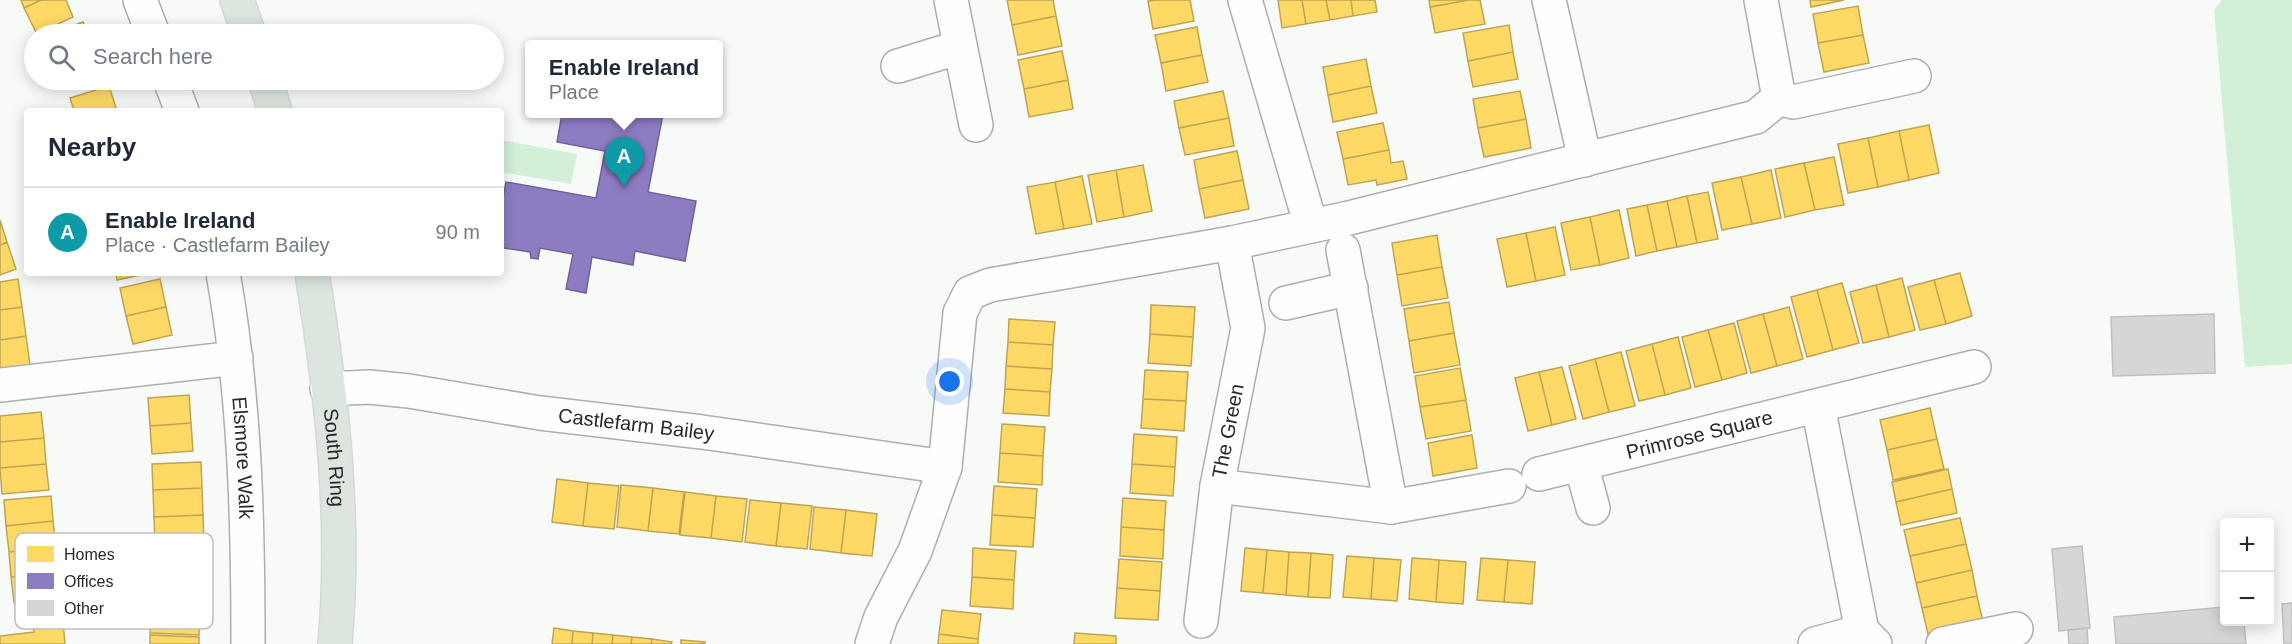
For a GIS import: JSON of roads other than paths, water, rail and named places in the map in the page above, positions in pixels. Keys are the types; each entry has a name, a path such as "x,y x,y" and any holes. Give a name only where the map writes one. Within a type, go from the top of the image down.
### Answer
{"main road":[{"path":"237,0 245,24"},
{"path":"268,90 274,108"},
{"name":"South Ring","path":"313,276 327,360 327,389 337,470 340,574 335,644"}],"street":[{"path":"140,0 149,24"},
{"path":"951,0 976,124"},
{"path":"1245,0 1311,226"},
{"path":"1550,0 1585,160"},
{"path":"1761,0 1779,98"},
{"path":"898,66 960,47"},
{"path":"1779,98 1793,102 1914,76"},
{"path":"174,90 181,108"},
{"path":"872,644 889,601 915,551 945,467 960,314 970,293 990,285 1232,243 1311,226 1585,160 1756,117 1779,98"},
{"name":"The Green","path":"1201,621 1217,486 1248,328 1232,243"},
{"path":"1343,250 1391,507"},
{"name":"Elsmore Walk","path":"223,276 236,358 248,511 248,644"},
{"path":"1286,303 1351,288"},
{"path":"0,385 236,358"},
{"name":"Primrose Square","path":"1217,486 1391,507 1524,480 1974,367"},
{"name":"Castlefarm Bailey","path":"327,389 369,387 409,391 540,413 702,432 945,467"},
{"path":"1815,644 1869,637 1818,406"},
{"path":"1581,464 1593,508"},
{"path":"1943,644 2016,629"}],"place":[{"name":"Enable Ireland","path":"624,187"}]}
